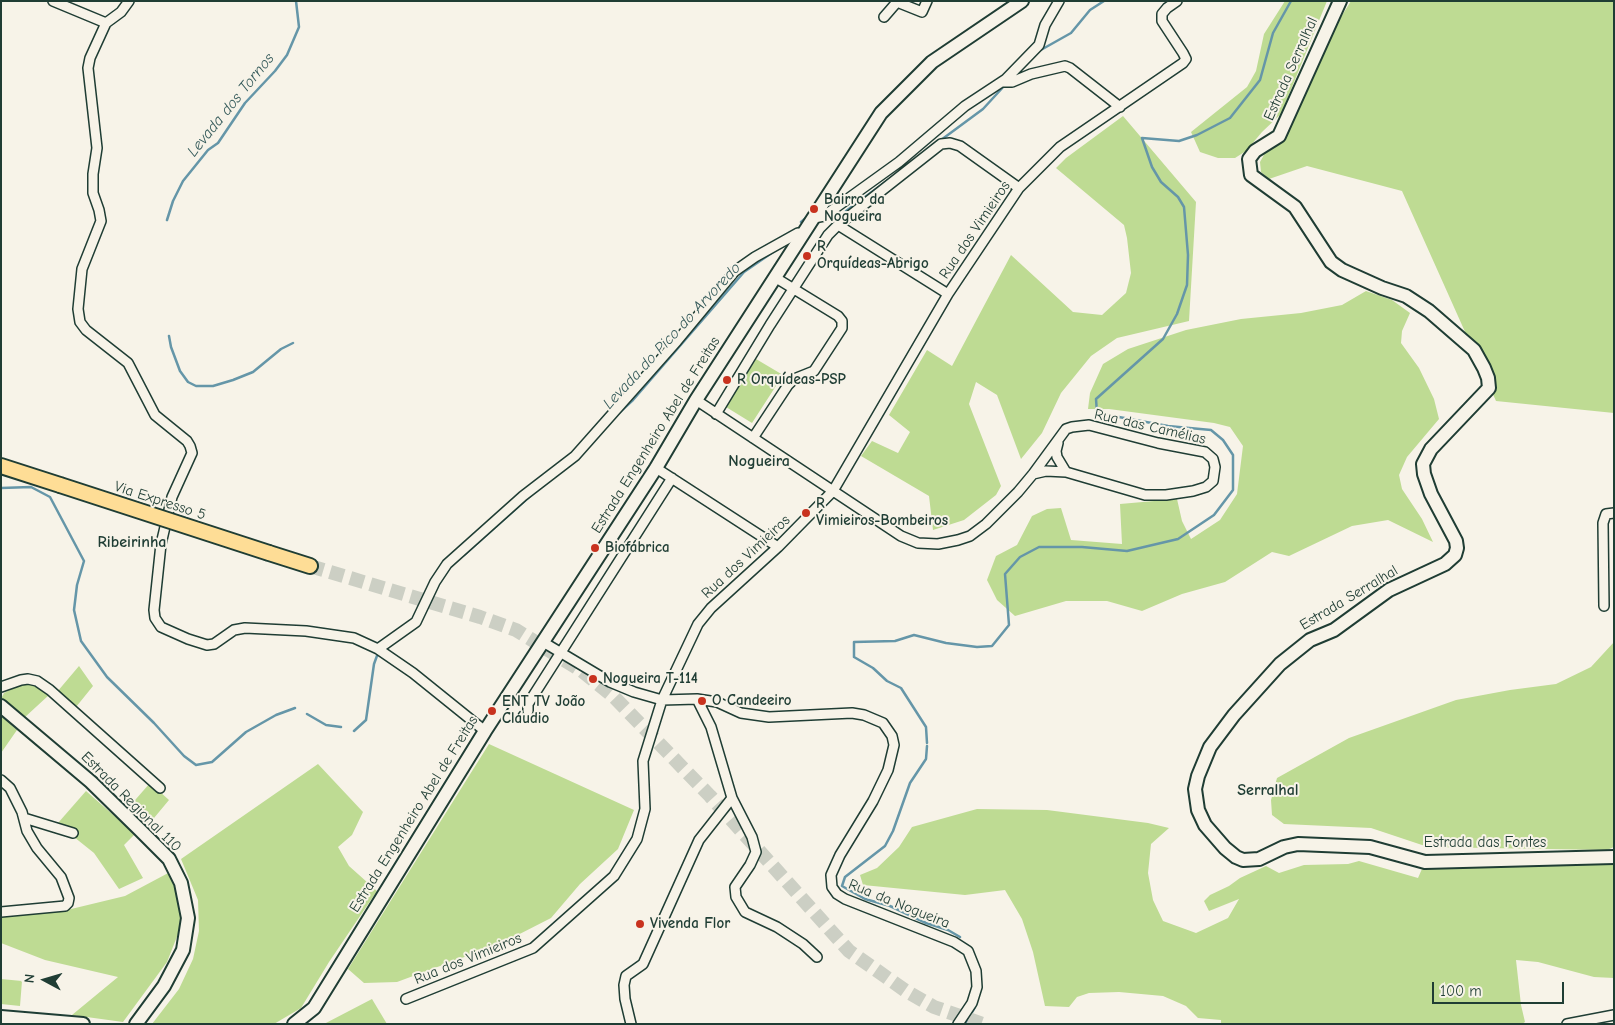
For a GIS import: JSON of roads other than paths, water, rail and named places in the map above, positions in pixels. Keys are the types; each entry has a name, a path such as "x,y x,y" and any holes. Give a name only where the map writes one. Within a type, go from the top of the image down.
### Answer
{"main road":[{"name":"Estrada Serralhal","path":"1195,788 1210,746 1234,715 1280,664 1310,640 1334,630 1389,590 1445,564 1455,555 1456,541 1431,494 1424,474 1423,464 1431,449 1489,388 1488,378 1474,350 1429,311 1406,296 1382,288 1342,270 1331,262 1295,207 1252,175 1249,159 1255,151 1278,136 1340,1"},
{"name":"Estrada Engenheiro Abel de Freitas","path":"294,1024 314,1008 485,731 656,468 696,400 881,112 932,62 1016,3"},
{"name":"Via Expresso 5","path":"1,466 310,566"},
{"name":"Estrada Regional 110","path":"1,706 91,782 169,858 175,870 183,891 188,918 183,950 164,986 140,1019"},
{"name":"Estrada das Fontes","path":"1195,788 1198,810 1205,825 1225,848 1236,857 1247,860 1259,859 1284,847 1298,844 1370,847 1425,862 1614,856"},
{"path":"1,1017 83,1024"}],"street":[{"path":"53,1 106,23"},
{"path":"129,1 120,12 106,23 90,58 88,68 97,148 93,174 93,193 101,221 82,269 78,309 80,322 86,330 128,363 156,415 186,441 192,453 172,496 161,544 154,610 155,618 161,627 207,645 214,644 234,630 245,628 271,628 354,638 378,649 414,673 485,731"},
{"path":"884,17 897,2 922,12 927,1"},
{"path":"1007,82 1039,45 1045,25 1059,1"},
{"name":"Rua dos Vimieiros","path":"406,999 533,948 614,876 637,839 645,809 643,761 662,700 698,624 711,608 778,547 834,491 948,294 1019,188 1060,147 1183,63 1186,59 1184,53 1162,21 1162,14 1177,1"},
{"path":"814,218 824,216 899,162 959,110 1007,82 1065,66 1120,107"},
{"path":"716,414 793,288 828,235 838,225 941,144 950,143 960,146 1019,188"},
{"path":"838,225 948,294"},
{"path":"378,649 416,622 435,582 447,564 523,496 575,456 677,341 735,272 756,257 798,233 802,235"},
{"path":"753,438 788,385 794,379 814,371 842,328 842,321 838,316 776,278"},
{"name":"Rua das Camélias","path":"696,400 901,536 918,543 938,544 958,540 970,536 986,524 1018,492 1066,429 1089,425 1158,443 1205,452 1213,459 1215,467 1213,481 1206,487 1194,492 1166,495 1145,494 1066,472 1046,471 1033,474"},
{"path":"1059,440 1056,451 1057,457 1066,472"},
{"path":"656,468 778,547"},
{"path":"528,711 528,704 672,478"},
{"path":"1604,606 1603,523 1606,514 1614,513"},
{"name":"Rua da Nogueira","path":"542,642 610,682 634,692 662,700 697,699 717,702 741,713 769,717 852,713 879,721 887,728 892,736 894,745 888,770 873,801 840,856 832,875 832,886 837,894 845,899 954,942 968,951 976,971 977,987 972,1003 958,1024"},
{"path":"1,687 21,680 37,681 50,690 160,788"},
{"path":"697,699 711,727 732,798 752,837 756,852 750,865 735,887 736,897 745,912 776,926 803,944 817,957"},
{"path":"1,780 10,788 24,818 27,831 37,848 61,877 68,895 68,902 65,906 1,912"},
{"path":"631,1024 625,999 624,986 626,976 643,964 699,840 732,798"},
{"path":"24,818 73,833"},
{"path":"1567,1024 1614,1015"}],"waterway":[{"name":"Levada dos Tornos","path":"167,220 173,201 183,181 208,150 218,143 245,103 275,71 287,55 299,27 296,1"},
{"name":"Levada do Pico do Arvoredo","path":"1039,51 1071,33 1090,10 1104,1"},
{"path":"927,743 926,727 901,688 887,681 873,668 854,657 854,642 895,641 914,635 946,643 977,647 992,646 1009,625 1005,574 1020,557 1039,547 1082,547 1127,551 1178,539 1214,515 1233,490 1233,455 1223,440 1211,430 1168,426 1097,413 1096,399 1163,339 1177,314 1187,285 1188,255 1184,207 1178,197 1161,182 1152,167 1142,138 1179,141 1197,135 1230,118 1260,80 1273,33 1291,1"},
{"name":"Levada do Pico do Arvoredo","path":"941,140 983,109 1005,85"},
{"name":"Levada do Pico do Arvoredo","path":"846,211 895,175"},
{"name":"Levada do Pico do Arvoredo","path":"801,222 807,217"},
{"name":"Levada do Pico do Arvoredo","path":"620,412 633,400 744,272 776,250"},
{"name":"Levada dos Tornos","path":"169,336 180,371 188,382 196,386 213,386 253,372 281,349 293,343"},
{"name":"Levada do Pico do Arvoredo","path":"1,488 31,487 50,497 84,561 77,585 74,610 81,641 107,677 154,723 184,756 196,765 212,762 246,732 276,715 295,708"},
{"name":"Levada do Pico do Arvoredo","path":"464,555 538,489"},
{"name":"Levada do Pico do Arvoredo","path":"354,731 366,720 374,664 378,653"},
{"name":"Levada do Pico do Arvoredo","path":"307,714 326,725 341,727"},
{"name":"Levada dos Tornos","path":"927,746 926,759 910,783 893,831 885,846 845,877 842,886 865,899 890,906 926,923 948,930 960,937"},
{"name":"Levada dos Tornos","path":"965,1024 975,1007"}],"tunnel":[{"path":"310,566 480,617 516,630 582,671 614,697 710,796 849,951 906,991 934,1007 983,1024"}],"place":[{"name":"Bairro da Nogueira","path":"814,209"},
{"name":"R Orquídeas-Abrigo","path":"807,256"},
{"name":"R Orquídeas-PSP","path":"727,380"},
{"name":"R Vimieiros-Bombeiros","path":"806,513"},
{"name":"Biofábrica","path":"595,548"},
{"name":"Nogueira T-114","path":"593,679"},
{"name":"O Candeeiro","path":"702,701"},
{"name":"ENT TV João Cláudio","path":"492,711"},
{"name":"Vivenda Flor","path":"640,924"}],"district":[{"name":"Nogueira","path":"759,461"},
{"name":"Ribeirinha","path":"132,542"},
{"name":"Serralhal","path":"1268,790"}]}
